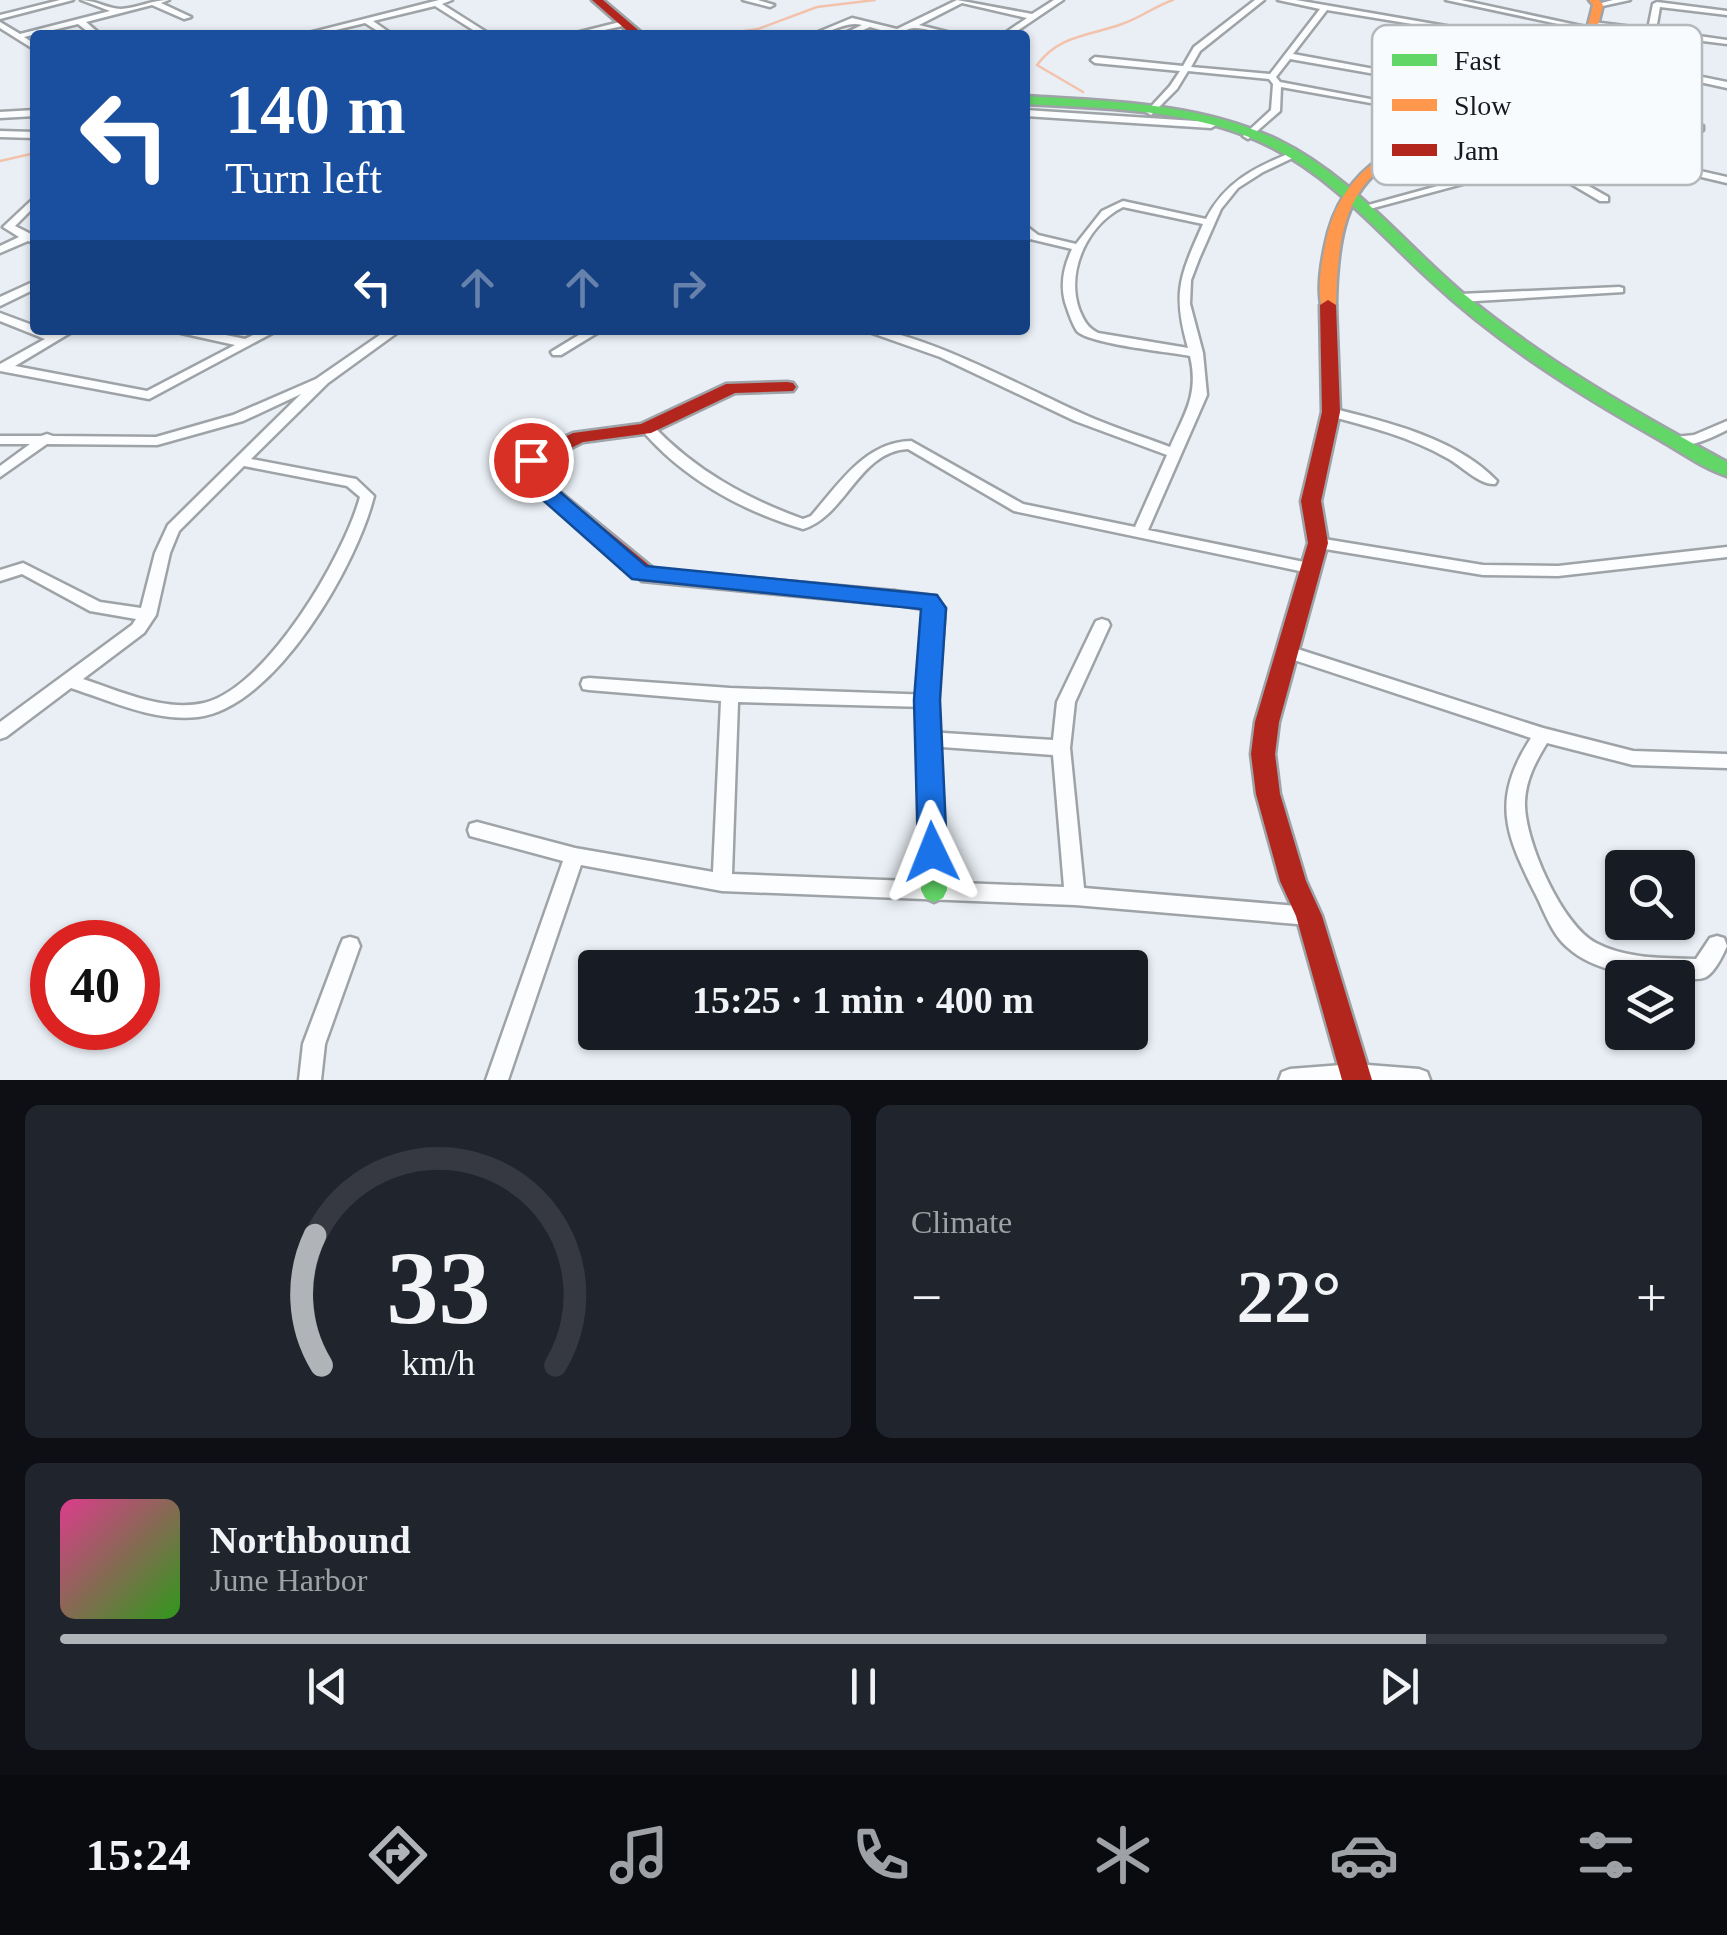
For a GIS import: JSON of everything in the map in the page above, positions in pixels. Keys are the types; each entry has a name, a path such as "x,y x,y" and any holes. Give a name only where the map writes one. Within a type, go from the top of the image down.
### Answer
{"street":[{"path":"0,20 69,0"},
{"path":"85,0 120,12"},
{"path":"47,30 166,0"},
{"path":"325,30 448,0"},
{"path":"597,0 631,29"},
{"path":"738,0 747,5 770,5"},
{"path":"899,30 962,0 1031,16"},
{"path":"1013,30 1060,0"},
{"path":"1151,112 1174,87 1181,69 1197,49 1260,0"},
{"path":"1282,0 1430,25"},
{"path":"1450,0 1488,4 1535,17"},
{"path":"1521,22 1535,17 1594,14 1626,0"},
{"path":"153,3 186,17"},
{"path":"436,3 478,30"},
{"path":"1653,25 1657,4 1727,14"},
{"path":"1248,136 1276,111 1274,80 1324,8"},
{"path":"1350,12 1393,25"},
{"path":"1594,14 1620,25"},
{"path":"0,20 30,43"},
{"path":"366,20 381,30"},
{"path":"825,30 846,20 886,30"},
{"path":"80,22 90,30"},
{"path":"856,30 869,24"},
{"path":"914,26 932,30"},
{"path":"22,36 30,34"},
{"path":"1702,41 1727,42"},
{"path":"1288,56 1372,68"},
{"path":"1095,60 1274,80 1372,100"},
{"path":"1702,82 1727,85"},
{"path":"1030,100 1151,112 1211,125 1296,154 1359,199 1460,298 1562,372 1727,470"},
{"path":"0,115 30,113"},
{"path":"1030,114 1211,125"},
{"path":"0,134 30,135"},
{"path":"1139,534 1171,452 1200,395 1203,376 1183,300 1186,272 1206,222 1235,182 1296,154"},
{"path":"1356,1078 1310,916 1294,880 1268,794 1263,754 1267,722 1318,543 1311,501 1331,412 1327,284 1331,240 1359,199 1357,180 1372,168"},
{"path":"1702,173 1727,180"},
{"path":"1359,199 1425,185"},
{"path":"1580,185 1604,199"},
{"path":"30,204 4,227 30,239"},
{"path":"1198,353 1096,336 1082,330 1066,284 1076,247 1119,204 1206,222"},
{"path":"1030,235 1076,247"},
{"path":"0,250 30,239"},
{"path":"0,302 30,287"},
{"path":"1460,298 1618,290"},
{"path":"0,317 30,329"},
{"path":"46,335 54,338"},
{"path":"2,369 59,335"},
{"path":"206,335 245,344"},
{"path":"2,369 149,394 262,335"},
{"path":"0,440 157,442 238,418 323,380 387,335"},
{"path":"557,352 587,335"},
{"path":"885,335 944,354 1080,418 1171,452"},
{"path":"0,732 138,629 148,615 164,543 173,528 245,462 323,380"},
{"path":"788,387 756,383 729,388 683,405 648,428 578,436 547,448 531,460 535,481 640,574 922,598 934,608 927,700 934,890"},
{"path":"1331,412 1437,445 1490,481"},
{"path":"1675,441 1697,439 1727,425"},
{"path":"648,428 672,457 714,486 803,524 816,520 882,450 897,443 911,446 1019,508 1309,568"},
{"path":"0,473 47,438"},
{"path":"70,682 156,706 201,710 234,698 274,663 320,600 366,506 367,496 351,482 245,462"},
{"path":"1318,543 1502,570 1558,571 1727,552"},
{"path":"0,576 23,568 96,607 148,615"},
{"path":"1076,896 1061,748 1066,702 1102,625"},
{"path":"1288,652 1543,735 1634,758 1727,760"},
{"path":"589,684 730,695 927,700"},
{"path":"722,882 730,695"},
{"path":"1543,735 1523,762 1513,806 1516,839 1561,930 1587,950 1628,964 1701,970 1724,951"},
{"path":"928,739 1061,748"},
{"path":"478,830 574,856 722,882 1076,896 1310,916"},
{"path":"497,1080 574,856"},
{"path":"310,1080 314,1044 350,946"},
{"path":"1290,1080 1419,1080"}],"waterway":[{"path":"751,30 817,7 875,0"},
{"path":"1083,92 1037,65 1065,42 1129,21 1173,0"},
{"path":"0,161 30,154"}],"traffic: fast":[{"path":"1030,100 1182,115 1272,142 1348,193 1435,277 1521,346 1622,411 1727,470"},
{"path":"894,598 928,601 934,608 927,700 934,890"}],"traffic: slow":[{"path":"1593,25 1598,5 1594,0"},
{"path":"1328,305 1329,261 1336,225 1348,197 1372,170"}],"traffic: jam":[{"path":"597,0 633,30"},
{"path":"1328,305 1331,412 1311,501 1318,543 1267,722 1263,754 1268,794 1293,881 1309,916 1357,1080"},
{"path":"787,387 732,388 645,429 579,437 531,460 535,481 649,576 894,598"}],"route":[{"path":"531,460 535,481 640,574 928,601 934,608 927,700 932,852"}]}
